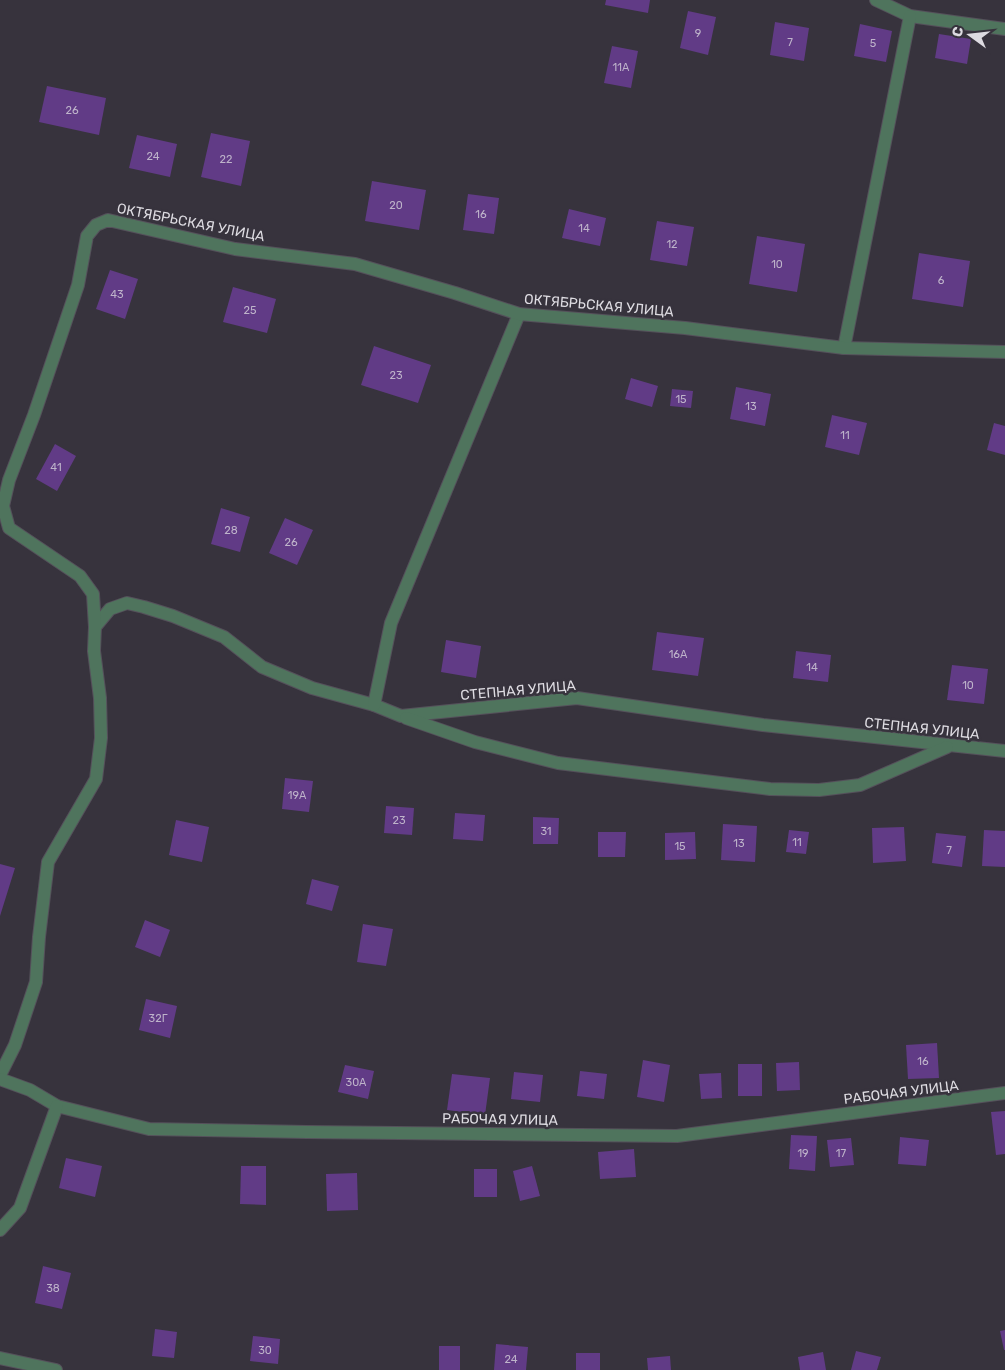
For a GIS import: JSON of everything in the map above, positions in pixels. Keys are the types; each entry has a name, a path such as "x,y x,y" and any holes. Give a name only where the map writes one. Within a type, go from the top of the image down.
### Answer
{"street":[{"path":"876,0 910,16 1005,29"},
{"path":"844,348 910,16"},
{"name":"ОКТЯБРЬСКАЯ УЛИЦА","path":"95,627 93,594 80,576 9,528 3,506 9,480 34,415 78,285 87,236 96,225 108,220 235,249 355,264 519,314 685,328 844,348 1005,352"},
{"path":"374,705 391,624 519,314"},
{"name":"СТЕПНАЯ УЛИЦА","path":"95,627 110,610 128,603 144,607 174,616 224,637 262,667 312,688 374,705 401,716 577,698 763,726 1005,751"},
{"path":"0,1075 16,1045 36,982 48,862 96,779 101,738 100,698 94,651 95,627"},
{"path":"401,716 475,742 558,763 770,789 819,790 860,785 950,746"},
{"name":"РАБОЧАЯ УЛИЦА","path":"0,1079 30,1090 58,1106 149,1129 678,1136 1005,1093"},
{"path":"0,1230 20,1208 58,1106"},
{"path":"0,1358 56,1370"}],"building":[{"path":"606,0 650,0 648,13 605,5"},
{"path":"688,11 716,17 708,55 680,48"},
{"path":"775,22 809,28 804,61 770,55"},
{"path":"860,24 892,31 886,62 854,56"},
{"path":"939,34 971,39 967,64 935,58"},
{"path":"612,46 638,51 631,88 604,83"},
{"path":"47,86 106,98 99,135 39,122"},
{"path":"211,133 250,141 241,186 201,177"},
{"path":"137,135 177,144 170,177 129,168"},
{"path":"372,181 426,190 419,230 365,221"},
{"path":"468,194 499,198 494,234 463,230"},
{"path":"569,209 606,218 600,246 562,238"},
{"path":"657,221 694,227 687,266 650,260"},
{"path":"757,236 805,244 797,292 749,284"},
{"path":"919,253 970,261 963,307 912,299"},
{"path":"110,270 138,279 125,319 96,309"},
{"path":"233,287 276,299 267,333 223,322"},
{"path":"374,346 431,365 418,403 361,385"},
{"path":"631,378 658,386 652,407 625,399"},
{"path":"736,387 771,394 765,426 730,419"},
{"path":"672,389 693,391 691,408 670,406"},
{"path":"832,415 867,423 859,455 825,447"},
{"path":"994,423 1005,426 1005,455 987,450"},
{"path":"55,444 76,456 57,491 36,479"},
{"path":"221,508 250,517 240,552 211,544"},
{"path":"285,518 313,530 297,565 269,553"},
{"path":"657,632 704,638 698,676 652,670"},
{"path":"446,640 481,646 476,678 441,672"},
{"path":"796,651 831,655 828,682 793,678"},
{"path":"952,665 988,669 984,704 947,700"},
{"path":"285,778 313,781 309,812 282,809"},
{"path":"386,806 414,808 412,835 384,833"},
{"path":"455,813 485,815 483,841 453,839"},
{"path":"533,817 559,818 558,844 533,844"},
{"path":"176,820 209,827 202,862 169,855"},
{"path":"723,824 757,826 755,862 721,860"},
{"path":"904,827 906,861 873,863 872,828"},
{"path":"789,830 809,832 806,854 786,852"},
{"path":"984,830 1005,831 1005,867 982,866"},
{"path":"598,832 626,832 625,857 598,857"},
{"path":"695,832 696,859 665,860 665,833"},
{"path":"936,833 966,836 962,867 932,863"},
{"path":"0,864 15,868 0,916"},
{"path":"312,879 339,886 332,911 306,904"},
{"path":"145,920 170,930 160,957 135,947"},
{"path":"363,924 393,929 386,966 357,962"},
{"path":"146,999 177,1006 170,1038 139,1030"},
{"path":"937,1043 939,1078 908,1079 906,1045"},
{"path":"643,1060 670,1065 664,1102 637,1097"},
{"path":"799,1062 800,1090 777,1091 776,1063"},
{"path":"738,1064 762,1064 762,1096 738,1096"},
{"path":"345,1065 374,1071 368,1099 338,1092"},
{"path":"580,1071 607,1074 604,1099 577,1096"},
{"path":"514,1072 543,1075 540,1102 511,1099"},
{"path":"721,1073 722,1098 701,1099 699,1074"},
{"path":"452,1074 490,1078 485,1115 447,1110"},
{"path":"1005,1111 1005,1154 996,1155 991,1112"},
{"path":"791,1135 817,1136 815,1171 789,1169"},
{"path":"900,1137 929,1140 926,1166 898,1164"},
{"path":"851,1138 854,1165 830,1167 827,1140"},
{"path":"634,1149 636,1177 600,1179 598,1152"},
{"path":"66,1158 102,1166 95,1197 59,1188"},
{"path":"241,1166 266,1166 266,1205 240,1204"},
{"path":"532,1166 540,1196 520,1201 513,1171"},
{"path":"474,1169 497,1169 497,1197 474,1197"},
{"path":"357,1173 358,1210 327,1211 326,1174"},
{"path":"43,1266 71,1273 62,1309 35,1303"},
{"path":"155,1329 177,1332 174,1358 152,1356"},
{"path":"1005,1330 1005,1350 1004,1350 1000,1331"},
{"path":"253,1336 280,1339 278,1364 250,1361"},
{"path":"496,1344 528,1347 526,1370 494,1370"},
{"path":"439,1346 460,1346 460,1370 439,1370"},
{"path":"856,1351 881,1357 877,1370 851,1370"},
{"path":"823,1352 826,1370 800,1370 798,1357"},
{"path":"576,1353 600,1353 600,1370 576,1370"},
{"path":"670,1356 671,1370 648,1370 647,1358"}]}
